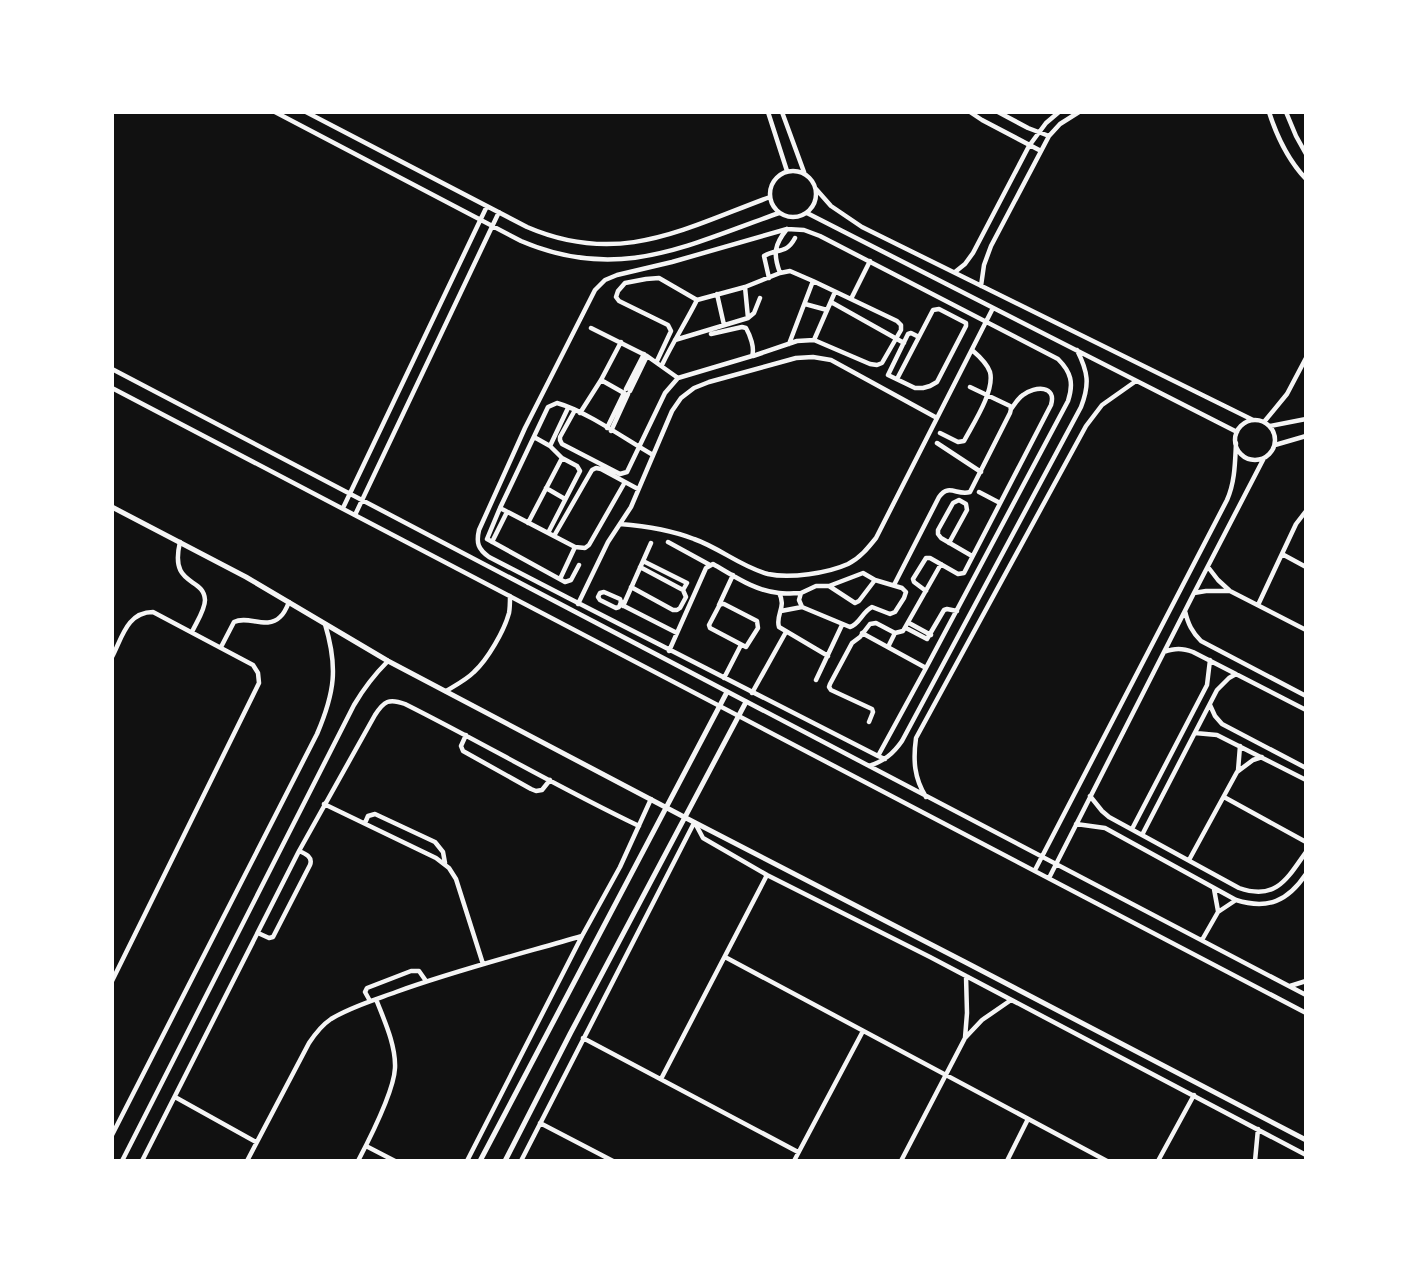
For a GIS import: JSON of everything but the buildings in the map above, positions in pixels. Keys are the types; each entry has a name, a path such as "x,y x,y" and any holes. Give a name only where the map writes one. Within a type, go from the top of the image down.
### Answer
{"street":[{"path":"275,112 521,241 559,255 599,261 626,260 666,252 779,213 800,216 807,213 815,202 816,189"},
{"path":"306,112 486,206 539,232 563,240 587,244 638,243 662,237 770,197"},
{"path":"768,112 787,171"},
{"path":"782,112 804,173"},
{"path":"970,112 1041,151"},
{"path":"998,112 1049,136"},
{"path":"955,272 970,259 1039,132 1059,112"},
{"path":"981,285 991,246 1049,136 1060,124 1079,112"},
{"path":"1269,112 1289,158 1306,179"},
{"path":"1286,112 1306,154"},
{"path":"779,213 770,197 772,184 780,174 787,171 804,173 810,177 816,189 831,206 846,218 1253,420 1267,424 1306,419"},
{"path":"343,508 486,206"},
{"path":"355,515 499,212"},
{"path":"807,213 1237,432"},
{"path":"780,273 775,252 778,241 787,229"},
{"path":"878,756 1068,401 1072,390 1066,367 1058,359 987,321 804,230 787,229 605,280 596,290 525,428 479,530 476,540 480,550 669,651 878,756 885,759"},
{"path":"769,278 764,256 786,249 795,237"},
{"path":"850,299 870,261"},
{"path":"621,342 601,380 560,440 562,444 620,474 627,472 665,393 678,378 805,340 814,340 870,365 877,365 882,363 901,330 901,325 790,271 697,300 659,278 625,283 616,297 619,301 668,325 671,331 659,363"},
{"path":"789,345 813,281"},
{"path":"744,287 748,318"},
{"path":"814,340 835,292"},
{"path":"717,295 724,325"},
{"path":"674,340 748,318 754,313 760,298"},
{"path":"659,363 683,328 697,300"},
{"path":"831,302 904,343"},
{"path":"805,304 827,310"},
{"path":"620,524 644,526 695,539 745,565 769,574 813,574 848,564 864,553 876,538 993,308"},
{"path":"897,379 919,337 933,310 966,323 937,382 923,388 915,388 888,375 908,334 919,337"},
{"path":"591,328 659,363 678,378"},
{"path":"711,334 746,328 753,347 752,356"},
{"path":"940,433 958,442 964,441 988,395 991,385 990,372 983,359 972,350"},
{"path":"869,766 885,759 897,748 906,733 1081,407 1086,394 1087,379 1077,350"},
{"path":"609,429 645,355"},
{"path":"578,604 608,542 631,507 672,411 681,398 694,388 796,358 813,357 831,360 937,418"},
{"path":"1267,424 1306,358"},
{"path":"112,369 1306,995"},
{"path":"601,380 624,393 609,429"},
{"path":"927,797 916,774 916,738 1086,426 1102,405 1136,381"},
{"path":"970,387 1010,406 1011,409"},
{"path":"112,388 1306,1013"},
{"path":"894,585 943,492 949,489 970,492 1011,409 1021,396 1044,388 1050,392 1053,399 1051,405 962,574 926,558 913,577 914,582 926,590"},
{"path":"579,565 571,580 565,583 488,541 487,537 548,407 556,403 578,412 653,455"},
{"path":"550,446 568,408"},
{"path":"1035,870 1231,492 1237,432 1245,423 1253,420"},
{"path":"1236,443 1244,457 1256,460 1264,458 1275,445 1275,435 1267,424"},
{"path":"1275,445 1306,436"},
{"path":"534,437 550,446 580,471 548,533"},
{"path":"937,443 981,472"},
{"path":"528,523 562,458"},
{"path":"1049,878 1264,458"},
{"path":"554,536 592,470 601,469 638,489"},
{"path":"500,508 575,547 585,548 625,482"},
{"path":"546,488 565,499"},
{"path":"979,492 1000,503"},
{"path":"949,542 967,510 966,504 959,500 953,503 938,534 941,538 972,556"},
{"path":"112,507 246,577 388,661 1306,1140"},
{"path":"1258,605 1296,524 1306,511"},
{"path":"492,542 507,512"},
{"path":"180,542 177,555 179,569 200,589 205,599 205,605 192,632"},
{"path":"668,542 756,587 779,593 801,593 863,573 875,580 894,585 906,593 895,612 890,614 874,607 868,609 853,627 847,627 802,607 781,611"},
{"path":"621,605 620,599 604,592 598,597 616,608 621,605 651,543"},
{"path":"560,579 575,547"},
{"path":"1282,554 1306,567"},
{"path":"631,587 677,610 686,597 684,590 687,583 643,561"},
{"path":"869,722 872,709 831,690 829,686 852,643 873,623 901,633 941,564"},
{"path":"669,651 706,568 710,565"},
{"path":"640,567 684,590"},
{"path":"1208,567 1230,591 1306,630"},
{"path":"719,606 724,604 757,621 758,628 749,645 741,645 709,625 733,575"},
{"path":"829,586 855,603 875,580"},
{"path":"1194,593 1230,591"},
{"path":"779,593 782,602 778,625 828,656"},
{"path":"801,593 799,600 802,607"},
{"path":"446,691 478,669 501,632 510,611 510,596"},
{"path":"859,601 868,609"},
{"path":"221,647 238,619 270,623 281,617 289,603"},
{"path":"621,605 677,633"},
{"path":"907,626 928,639 945,609 957,611"},
{"path":"1185,611 1187,622 1201,641 1306,695"},
{"path":"112,657 130,621 136,615 153,612 253,665 258,673 259,683 112,981"},
{"path":"112,1135 114,1124 326,714 334,668 325,623"},
{"path":"816,680 842,625"},
{"path":"752,693 786,632"},
{"path":"862,633 926,668"},
{"path":"888,647 895,633"},
{"path":"724,678 741,645"},
{"path":"1163,653 1173,649 1193,652 1306,710"},
{"path":"1132,829 1207,685 1210,660"},
{"path":"122,1161 354,705 369,681 388,661"},
{"path":"1142,835 1217,690 1236,674"},
{"path":"1207,685 1217,690"},
{"path":"1284,698 1289,687"},
{"path":"480,1161 727,692"},
{"path":"142,1161 299,850 375,715 385,702 395,700 405,704 590,803 639,826"},
{"path":"505,1161 746,702"},
{"path":"1210,705 1222,724 1306,768"},
{"path":"906,733 916,738"},
{"path":"1195,733 1217,735 1306,780"},
{"path":"466,735 461,746 463,751 536,792 542,790 550,780"},
{"path":"1189,860 1237,772 1240,746"},
{"path":"1237,772 1262,757"},
{"path":"1090,796 1109,817 1250,892 1274,889 1284,883 1306,852"},
{"path":"1224,797 1306,842"},
{"path":"467,1161 620,867 651,799"},
{"path":"324,803 445,864 456,880 483,964"},
{"path":"365,823 368,816 375,814 435,842 443,852 445,864"},
{"path":"695,822 703,838 767,875 1306,1155"},
{"path":"521,1161 695,822"},
{"path":"1076,824 1105,828 1236,900 1249,904 1264,905 1278,901 1291,892 1306,874"},
{"path":"258,933 273,937 310,865 311,859 299,850"},
{"path":"661,1079 767,875"},
{"path":"1214,888 1218,912"},
{"path":"1202,940 1218,912 1236,900"},
{"path":"247,1161 309,1042 327,1021 426,981 582,936"},
{"path":"725,957 1107,1161"},
{"path":"370,1002 365,992 367,988 411,971 419,971 426,981"},
{"path":"965,976 965,1038"},
{"path":"1290,986 1306,981"},
{"path":"358,1161 392,1085 395,1070 393,1051 376,999"},
{"path":"901,1161 965,1038 982,1020 1011,1000"},
{"path":"794,1161 863,1031"},
{"path":"583,1038 799,1152"},
{"path":"1158,1161 1194,1096"},
{"path":"175,1097 256,1142"},
{"path":"1007,1161 1028,1119"},
{"path":"540,1123 613,1161"},
{"path":"1255,1161 1258,1129"},
{"path":"366,1146 395,1161"}]}
